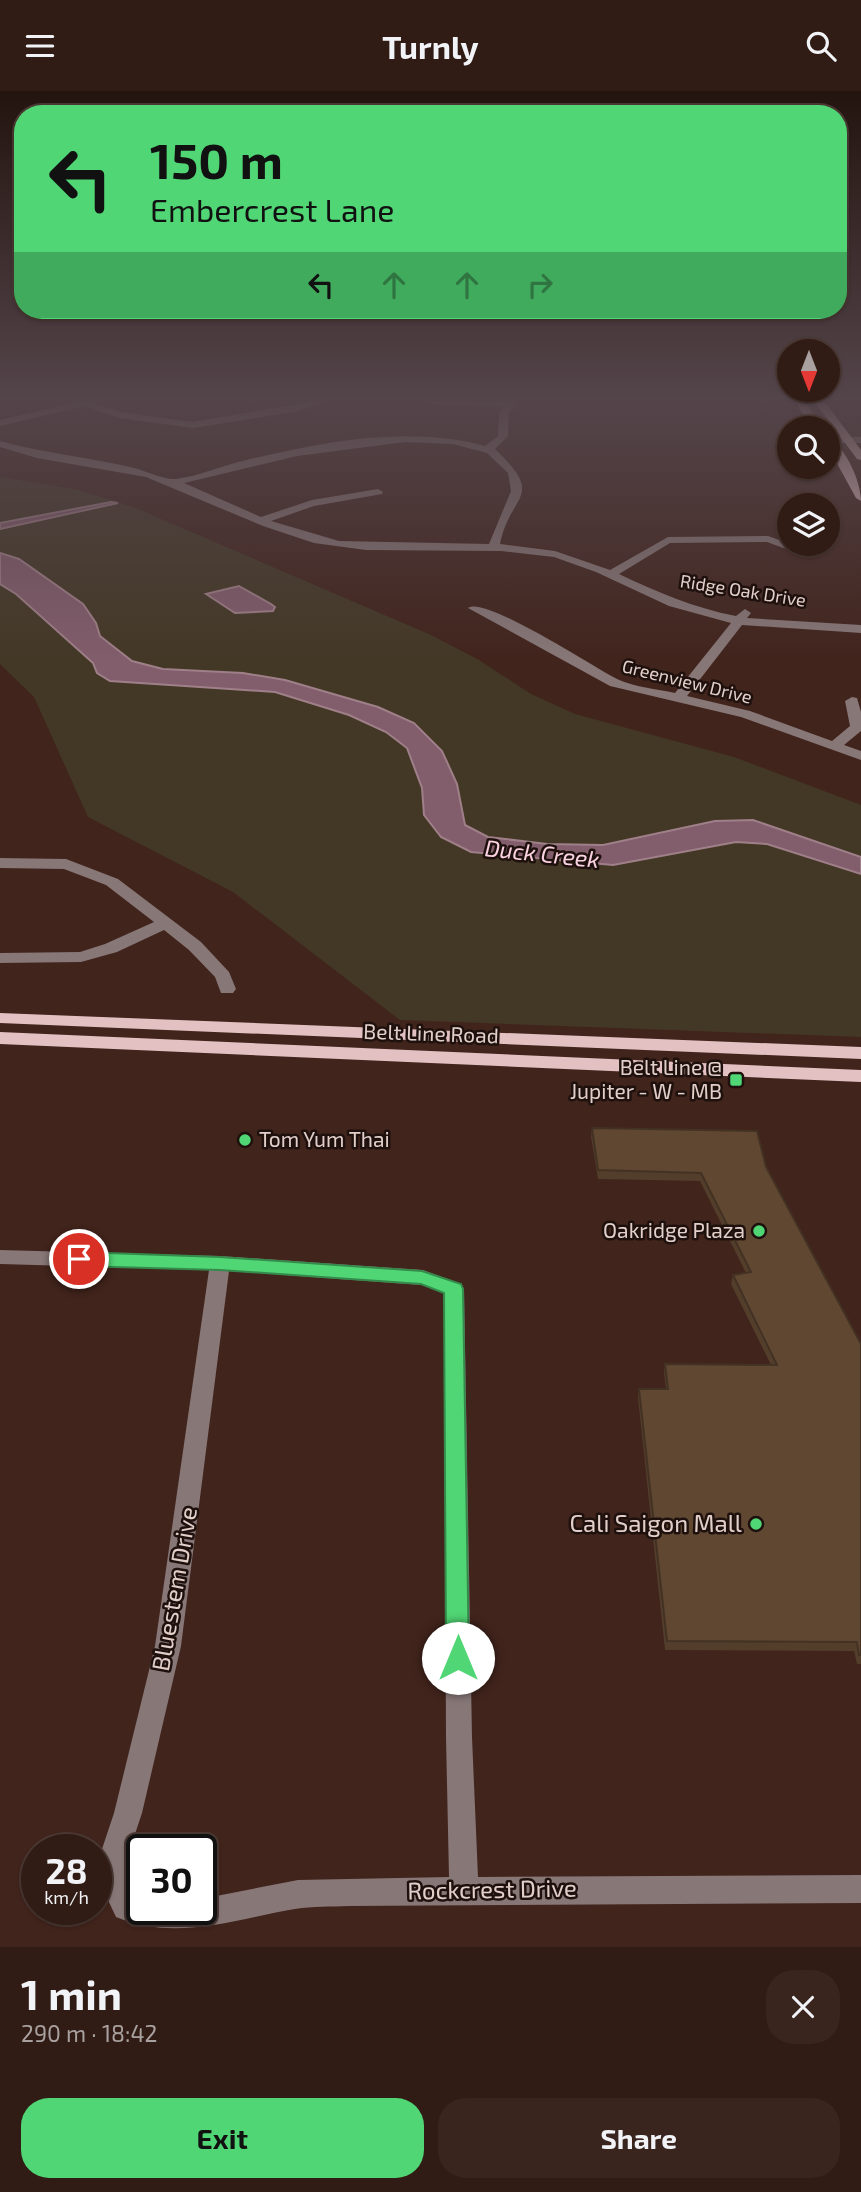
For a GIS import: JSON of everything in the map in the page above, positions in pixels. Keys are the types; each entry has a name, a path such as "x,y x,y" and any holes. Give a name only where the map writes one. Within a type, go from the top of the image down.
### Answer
{"main road":[{"name":"Belt Line Road","path":"0,1018 861,1053"},
{"path":"40,1040 47,1020"},
{"path":"388,1055 391,1033"},
{"name":"Belt Line Road","path":"0,1038 861,1076"}],"street":[{"name":"Ridge Oak Drive","path":"184,488 309,538 395,547 494,545 559,555 698,611 861,629"},
{"path":"494,545 498,524 515,502 516,488"},
{"path":"262,520 312,503 378,492"},
{"path":"609,575 659,544 676,539 768,539 777,542"},
{"name":"Greenview Drive","path":"474,608 520,629 615,683 755,718 861,756"},
{"path":"678,699 742,616"},
{"name":"Ridge Oak Drive","path":"742,616 861,621"},
{"path":"834,746 857,727 852,701"},
{"path":"0,863 66,864 112,882 204,956 223,975 227,989"},
{"path":"0,958 80,957 111,948 164,924"},
{"path":"0,1257 220,1263 422,1278 454,1289 458,1737 464,1889"},
{"name":"Bluestem Drive","path":"126,1905 111,1879 115,1852 128,1813 168,1646 220,1263"},
{"name":"Rockcrest Drive","path":"217,1911 298,1894 464,1889 861,1889"}],"shaded area":[{"path":"0,488 64,488 133,507 431,635 479,660 531,694 575,714 734,757 861,805 861,1037 400,1020 233,892 88,817 34,697 0,664"}],"water":[{"path":"111,502 118,503 0,529 0,523"},
{"name":"Duck Creek","path":"0,553 19,559 83,604 96,623 100,636 132,661 163,669 243,673 285,680 378,707 414,723 442,751 457,784 465,825 488,837 547,844 603,845 715,821 753,820 861,857 861,874 767,844 736,842 613,865 471,852 441,837 424,815 422,788 407,748 386,732 349,715 275,692 110,681 97,673 93,663 16,594 0,584"},
{"path":"239,586 271,604 275,607 273,611 235,613 206,594"}],"building":[{"name":"Cali Saigon Mall","path":"592,1128 757,1131 766,1167 861,1344 861,1655 857,1642 667,1641 639,1389 668,1389 665,1364 777,1365 733,1275 751,1272 701,1173 598,1170"}],"place":[{"name":"Belt Line @ Jupiter - W - MB","path":"736,1080"},
{"name":"Tom Yum Thai","path":"245,1140"},
{"name":"Oakridge Plaza","path":"759,1231"},
{"name":"Cali Saigon Mall","path":"756,1524"}],"route":[{"path":"79,1259 220,1263 422,1278 454,1289 458,1658"}]}
